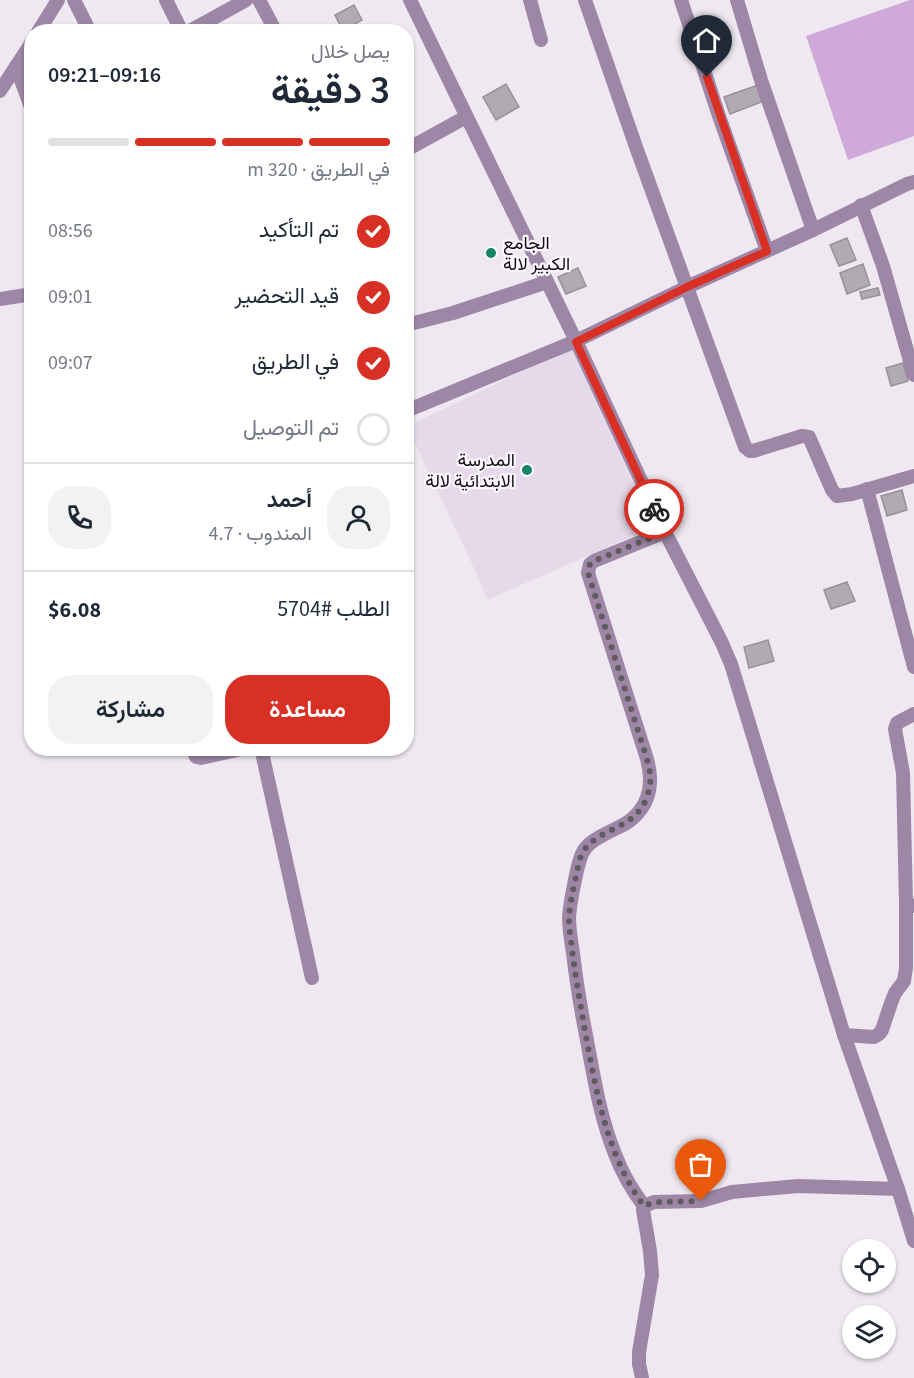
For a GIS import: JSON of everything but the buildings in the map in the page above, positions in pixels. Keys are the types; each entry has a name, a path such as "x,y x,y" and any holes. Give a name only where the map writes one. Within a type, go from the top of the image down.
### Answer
{"street":[{"path":"43,24 58,0"},
{"path":"74,0 86,24"},
{"path":"166,0 178,24"},
{"path":"202,24 246,0"},
{"path":"259,0 272,24"},
{"path":"410,0 576,342 665,532 731,664 844,1035 911,1220 914,1241"},
{"path":"530,0 541,40"},
{"path":"585,0 745,447 753,451 806,436 812,441 834,493 842,496 914,476"},
{"path":"681,0 767,251"},
{"path":"737,0 761,80 813,230"},
{"path":"0,91 24,54"},
{"path":"16,66 24,88"},
{"path":"414,146 466,117"},
{"path":"414,408 576,342 687,287 914,182"},
{"path":"861,205 883,266 914,375"},
{"path":"414,322 453,313 547,282"},
{"path":"0,299 24,295"},
{"path":"867,489 914,667"},
{"path":"642,1378 639,1352 652,1275 644,1206 633,1192 615,1157 608,1135 576,984 569,915 579,863 585,849 591,843 632,819 645,801 651,781 647,759 588,568 594,561 665,532"},
{"path":"844,1035 874,1036 879,1034 896,993 904,981 910,905 903,773 895,726 902,719 914,714"},
{"path":"196,756 201,758 210,756"},
{"path":"263,756 312,978"},
{"path":"644,1206 654,1202 701,1201 732,1192 798,1186 898,1189"}],"shaded area":[{"path":"914,0 914,136 848,160 806,36"},
{"name":"المدرسة الابتدائية لالة","path":"571,348 654,527 487,600 414,441 414,423"}],"way so far":[{"path":"654,509 665,532 594,561 588,568 651,773 650,789 640,810 632,819 591,843 581,855 569,915 576,984 590,1056 615,1157 633,1192 644,1206 654,1202 701,1201"}],"place":[{"name":"الجامع الكبير لالة","path":"491,253"},
{"name":"المدرسة الابتدائية لالة","path":"527,470"}],"route":[{"path":"654,509 576,342 687,287 767,251 707,77"}]}
